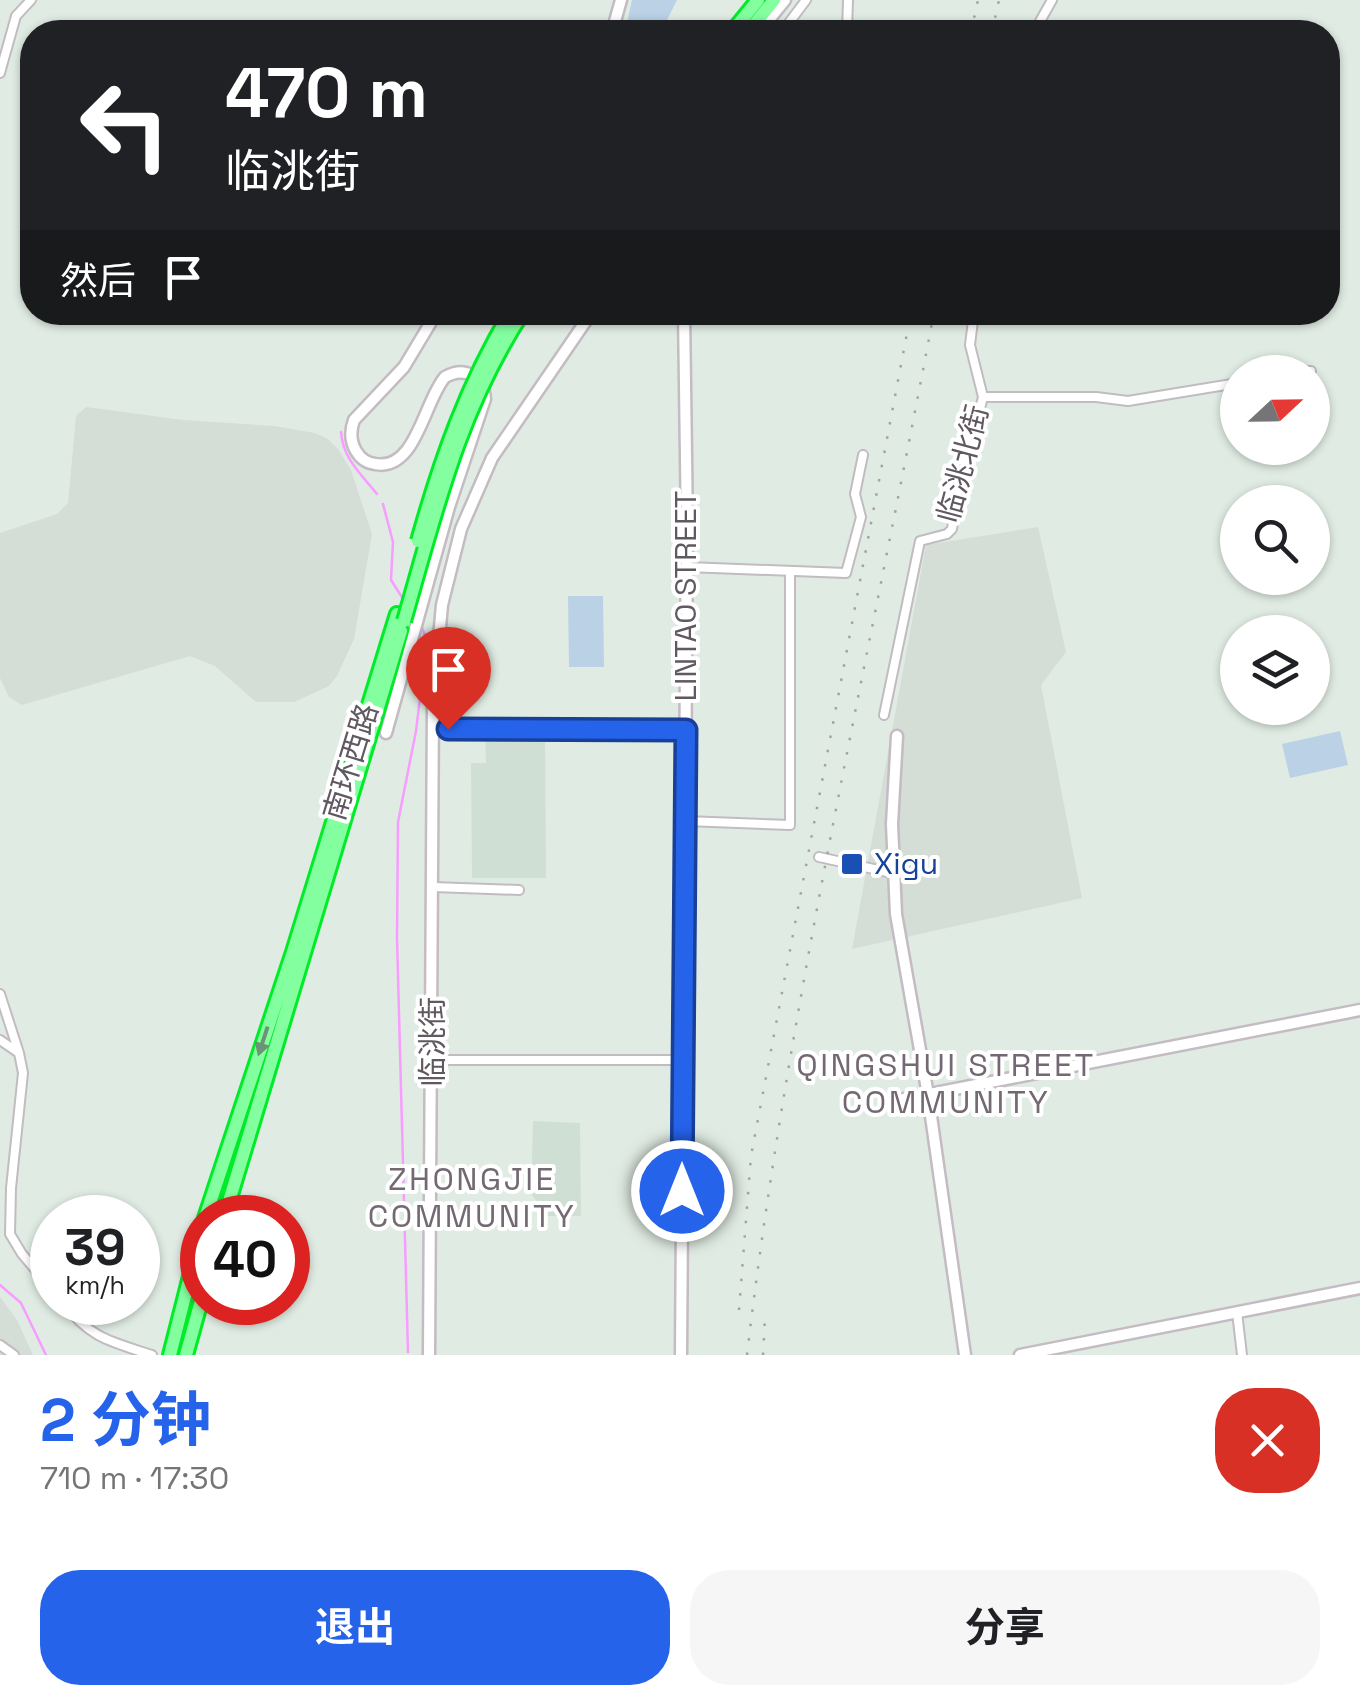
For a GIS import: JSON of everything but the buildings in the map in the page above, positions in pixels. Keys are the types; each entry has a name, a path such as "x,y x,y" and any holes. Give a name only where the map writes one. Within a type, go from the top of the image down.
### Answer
{"highway":[{"path":"742,20 758,0"},
{"path":"758,20 774,0"},
{"name":"南环西路","path":"231,1195 400,618 439,464 461,405 504,325"},
{"name":"南环西路","path":"214,1195 448,468 470,408 515,325"},
{"path":"179,1350 184,1325"},
{"path":"179,1350 190,1325"}],"street":[{"path":"0,73 16,16 31,0"},
{"path":"769,20 785,0"},
{"path":"386,733 484,390 468,373 445,377 410,448 387,465 368,462 360,456 354,448 351,430 354,420 404,367 429,325"},
{"name":"临洮街","path":"429,1355 433,729 442,605 461,529 492,458 583,325"},
{"name":"LINTAO STREET","path":"680,1355 687,567 684,325"},
{"name":"临洮北街","path":"884,715 920,541 948,534 952,529 983,396 970,346 972,325"},
{"path":"983,396 1096,397 1128,402 1220,386"},
{"path":"687,567 846,572 861,517 855,494 863,455"},
{"path":"685,822 790,825 790,570"},
{"path":"433,729 686,730"},
{"path":"897,736 892,872 965,1355"},
{"path":"819,858 892,872"},
{"path":"432,887 519,890"},
{"path":"0,994 23,1072 10,1234 30,1263"},
{"path":"904,1100 1360,1010"},
{"path":"0,1040 19,1053"},
{"path":"433,1060 683,1060"},
{"path":"1020,1355 1360,1288"},
{"path":"1237,1312 1242,1355"},
{"path":"82,1325 95,1336 152,1355"},
{"path":"0,1344 14,1355"}],"shaded area":[{"path":"632,0 677,0 667,20 628,20"},
{"path":"86,407 183,420 274,426 315,433 338,449 351,470 372,534 354,639 329,686 294,702 256,702 215,666 190,656 22,705 9,697 0,678 0,533 57,514 68,503 76,416"},
{"path":"1038,527 1066,652 1041,685 1082,898 852,949 926,545"},
{"path":"568,596 603,596 604,667 569,667"},
{"path":"1340,731 1348,765 1290,778 1282,744"},
{"path":"485,733 545,733 546,878 472,878 471,763 486,763"},
{"path":"533,1121 580,1123 581,1216 548,1216 531,1194"},
{"path":"0,1297 17,1320 33,1355 0,1355"}],"waterway":[{"path":"341,432 349,458 377,494"},
{"path":"383,504 393,542 391,580 405,602"},
{"path":"408,1352 397,938 398,822 416,731 427,641 421,625"},
{"path":"0,1285 21,1303 46,1355"}],"railway":[{"path":"974,20 978,0"},
{"path":"995,20 999,0"},
{"path":"739,1310 751,1156 909,325"},
{"path":"747,1355 784,1093 807,963 931,325"},
{"path":"763,1355 765,1317"}],"place":[{"name":"Xigu","path":"852,864"}],"district":[{"name":"QINGSHUI STREET COMMUNITY","path":"946,1084"},
{"name":"ZHONGJIE COMMUNITY","path":"472,1198"}],"route":[{"path":"448,729 686,730 682,1191"}]}
